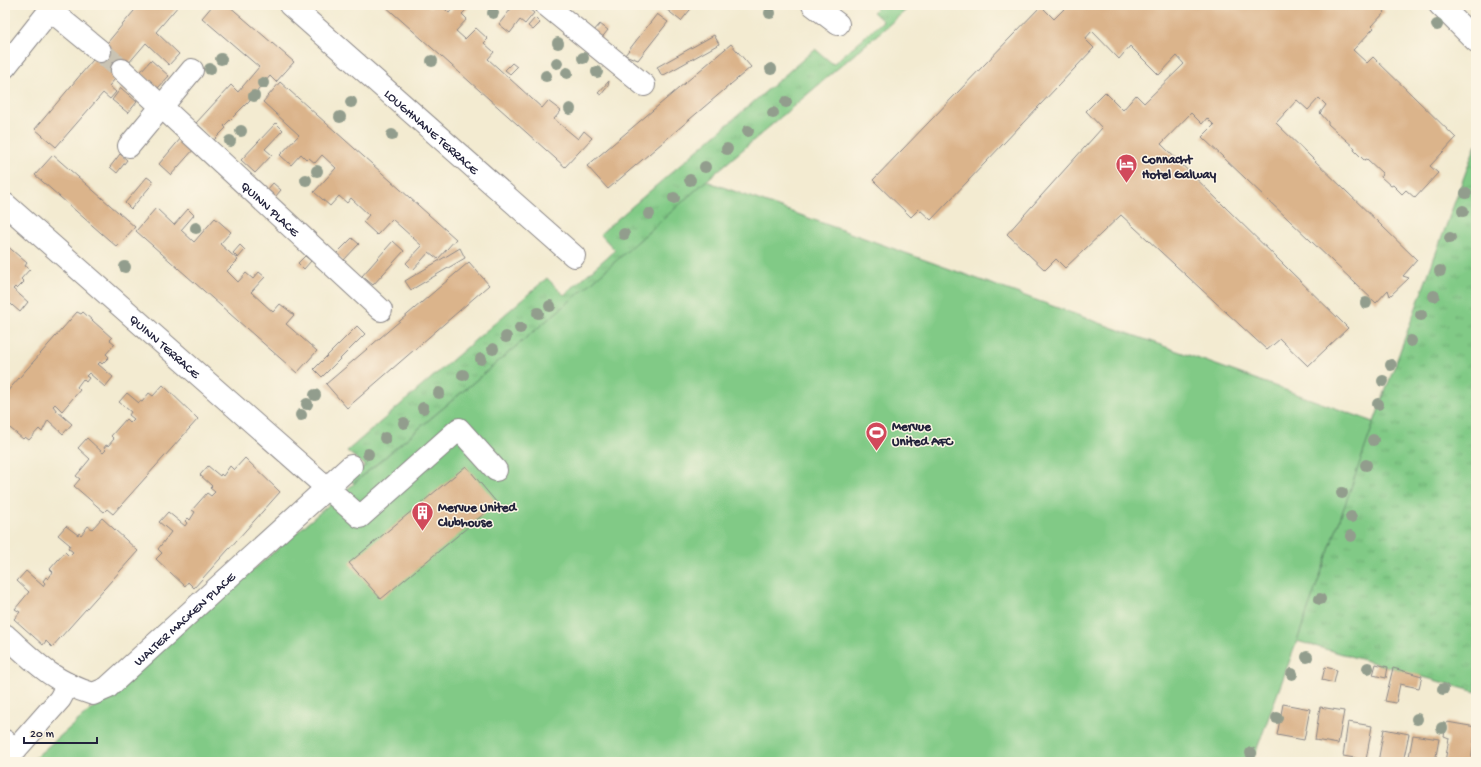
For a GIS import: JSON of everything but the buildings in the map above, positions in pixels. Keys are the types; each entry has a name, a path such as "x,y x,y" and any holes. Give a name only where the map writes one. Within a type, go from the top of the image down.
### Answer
{"street":[{"name":"LOUGHNANE TERRACE","path":"290,5 574,256"},
{"path":"546,5 644,85"},
{"path":"813,5 838,24"},
{"path":"1440,5 1476,41"},
{"path":"5,67 52,8 100,51"},
{"name":"QUINN PLACE","path":"122,70 381,310"},
{"path":"129,146 192,70"},
{"name":"QUINN TERRACE","path":"5,204 360,517 459,429 496,470"},
{"name":"WALTER MACKEN PLACE","path":"5,635 48,675 93,694 107,688 351,466"},
{"path":"5,741 15,750 60,699 68,684"}],"green space":[{"path":"880,5 912,5 706,181 590,284 354,483 349,479 365,466 347,451 547,278 564,295 615,250 600,234 815,49 833,64 883,21 873,12"},
{"path":"1476,144 1476,692 1297,641 1374,422"},
{"name":"Mervue United AFC","path":"706,181 1374,422 1297,641 1252,762 30,762 332,502 590,284"}],"tunnel":[{"path":"100,51 122,70"}],"place":[{"name":"Connacht Hotel Galway","path":"1127,184"},
{"name":"Mervue United AFC","path":"876,452"},
{"name":"Mervue United Clubhouse","path":"423,532"}]}
